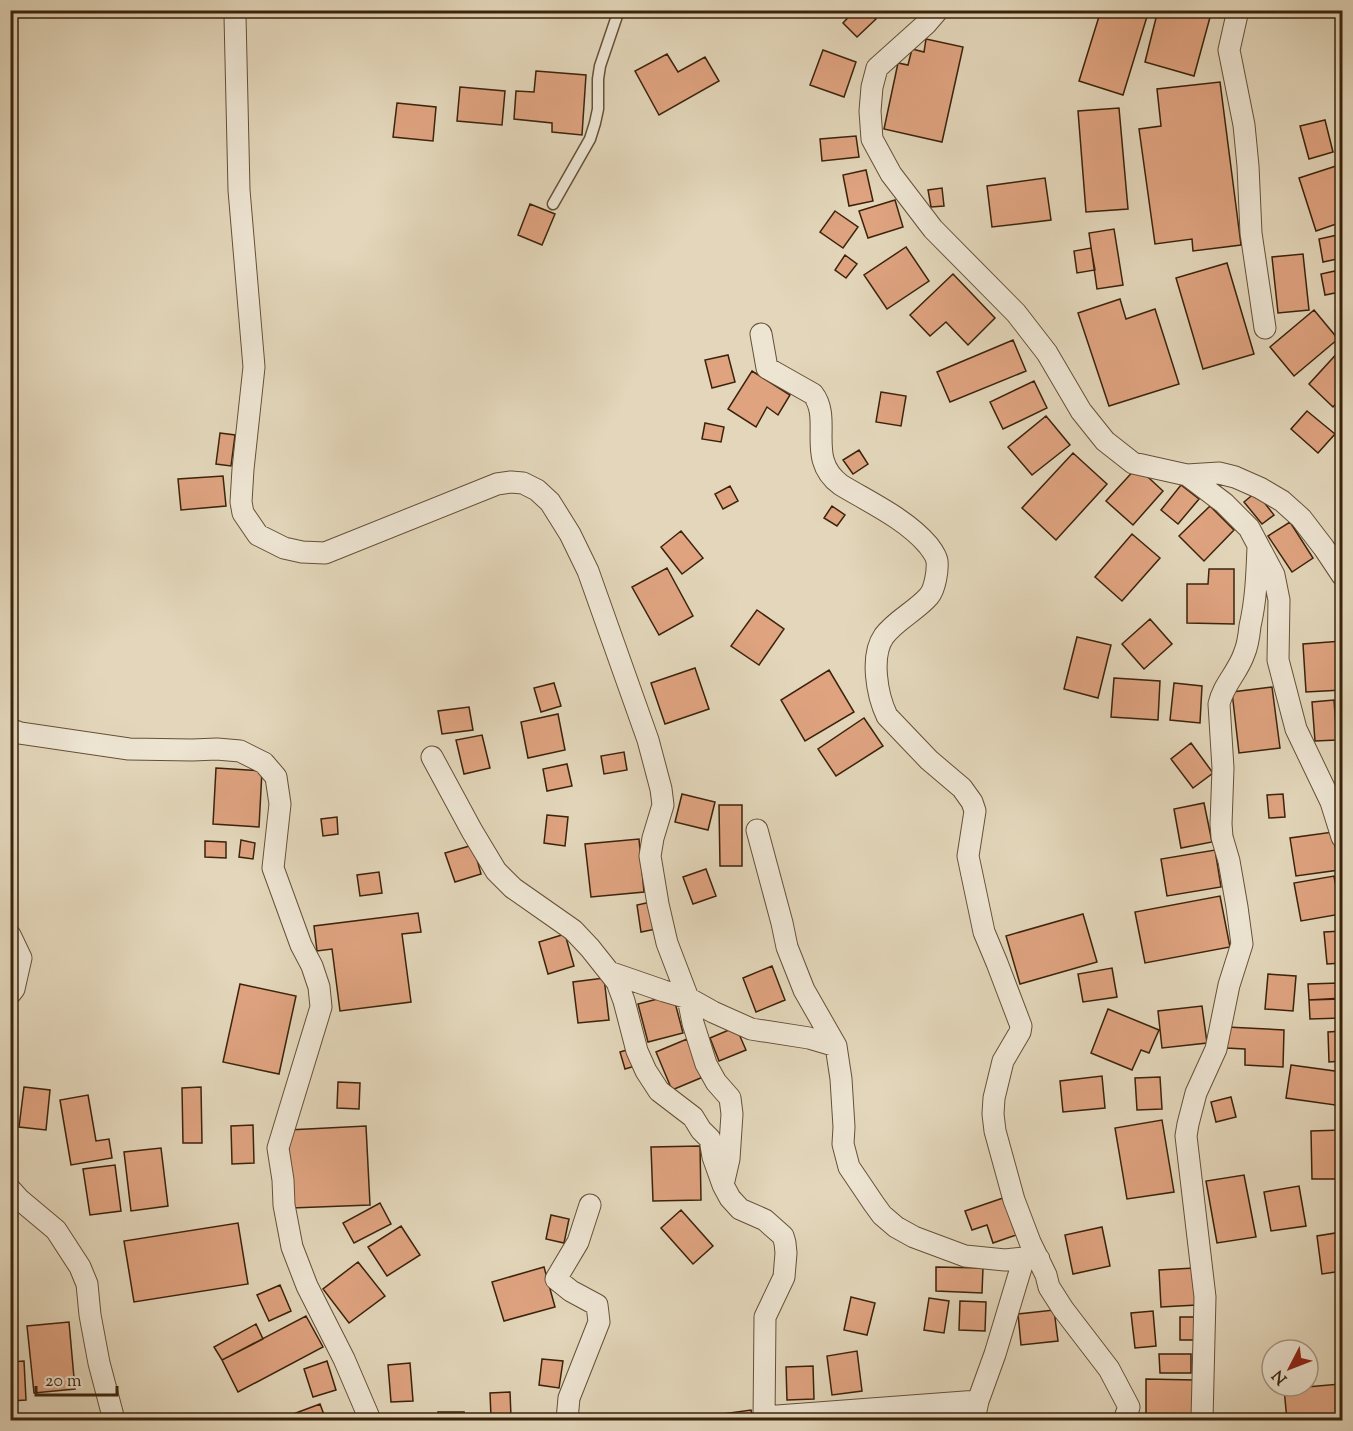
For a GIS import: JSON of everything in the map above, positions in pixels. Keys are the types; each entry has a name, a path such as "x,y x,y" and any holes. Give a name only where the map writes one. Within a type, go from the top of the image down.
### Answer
{"street":[{"path":"237,10 235,16 239,190 254,367 243,469 241,501 243,513 258,535 270,542 302,552 325,553 497,484 523,483 537,490 550,502 570,534 588,571 650,750 661,789 663,805 650,856 658,904 668,943 688,998 706,1064 716,1082 730,1098 732,1114 729,1160 723,1185"},
{"path":"938,10 926,24 877,68 872,87 870,111 872,139 891,174 933,229 1017,313 1047,353 1081,411 1105,441 1133,463 1187,475 1219,473 1260,488 1282,501 1301,518 1342,575"},
{"path":"1238,10 1229,50 1244,125 1251,233 1264,328"},
{"path":"432,757 496,871 513,888 573,930 618,982 637,1051 646,1071 659,1091 693,1118 710,1139 713,1158 730,1198 740,1209 765,1220 783,1236 786,1253 784,1277 765,1317 764,1419 976,1411 1031,1258 1030,1242 1014,1200 995,1131 993,1114 994,1098 1003,1061 1020,1032 1021,1026 984,932 968,856 975,811 962,788 929,760 887,716 878,684 876,658 884,636 930,595 937,560 928,545 907,525 836,482 828,471 820,447 821,421 817,400 813,394 767,368 761,334"},
{"path":"1187,475 1224,502 1249,528 1274,575 1279,600 1278,660 1296,729 1331,802 1342,837"},
{"path":"1202,1420 1205,1297 1186,1136 1196,1093 1216,1049 1229,985 1242,944 1229,861 1222,837 1223,768 1219,704 1221,696 1239,666 1247,644 1256,595 1258,547"},
{"path":"10,729 20,733 129,749 240,751 264,763 276,777 280,804 273,867 301,945 312,966 319,987 321,1007 279,1148 284,1205 292,1247 307,1286 344,1359 369,1420"},
{"path":"757,830 787,947 804,990 836,1046 842,1079 843,1144 849,1167 882,1215 914,1238 965,1256 1005,1260 1031,1258"},
{"path":"10,935 21,958 18,976 10,994"},
{"path":"609,972 664,992 688,998 751,1029 809,1038 836,1046"},
{"path":"10,1189 56,1230 80,1267 87,1284 93,1334 114,1420"},
{"path":"567,1420 569,1398 599,1322 597,1305 571,1291 556,1279 578,1242 590,1205"},
{"path":"1031,1258 1046,1275 1049,1287 1063,1309 1108,1369 1123,1395 1129,1407 1124,1420"}],"lane":[{"path":"553,204 590,139 598,109 600,66 619,10"}],"building":[{"path":"855,10 867,10 876,19 857,37 843,23"},
{"path":"1101,10 1149,10 1123,95 1079,81"},
{"path":"1158,10 1212,10 1194,76 1145,62"},
{"path":"926,39 963,47 942,142 884,129 898,63 908,65 912,49 924,52"},
{"path":"823,50 856,62 844,97 810,85"},
{"path":"667,54 678,72 705,57 719,81 659,115 635,71"},
{"path":"536,71 586,75 582,135 552,132 552,123 514,119 516,91 534,92"},
{"path":"1220,82 1241,245 1193,251 1192,239 1155,244 1139,129 1161,126 1157,89"},
{"path":"460,87 505,91 502,125 457,121"},
{"path":"397,103 436,107 433,141 393,137"},
{"path":"1119,108 1128,209 1086,212 1078,111"},
{"path":"1325,120 1333,152 1309,159 1300,126"},
{"path":"856,136 859,157 822,161 820,139"},
{"path":"1336,166 1342,186 1342,222 1316,231 1299,178"},
{"path":"866,170 873,201 849,206 843,175"},
{"path":"1045,178 1051,220 992,227 987,186"},
{"path":"942,188 944,206 931,207 928,190"},
{"path":"895,200 903,227 868,238 859,211"},
{"path":"530,204 555,214 542,245 518,235"},
{"path":"835,211 858,227 843,248 820,232"},
{"path":"1114,229 1123,285 1097,289 1089,233"},
{"path":"1342,234 1342,258 1323,262 1319,239"},
{"path":"906,247 929,281 887,309 864,275"},
{"path":"1091,248 1095,270 1077,273 1074,251"},
{"path":"1303,254 1309,310 1278,313 1272,257"},
{"path":"845,255 857,264 846,278 835,270"},
{"path":"1227,263 1254,354 1203,369 1176,278"},
{"path":"1335,271 1340,292 1325,295 1321,274"},
{"path":"953,274 995,318 968,345 946,322 930,336 910,315"},
{"path":"1120,299 1126,319 1155,309 1179,384 1109,406 1078,313"},
{"path":"1314,310 1338,339 1294,376 1270,347"},
{"path":"1013,340 1026,371 950,402 937,372"},
{"path":"1342,348 1342,397 1333,407 1309,384"},
{"path":"728,355 735,382 712,388 705,360"},
{"path":"752,371 790,395 778,415 767,407 756,427 728,409"},
{"path":"1034,381 1047,408 1003,429 990,402"},
{"path":"881,392 906,396 901,426 876,422"},
{"path":"1307,411 1335,434 1318,453 1291,429"},
{"path":"1046,416 1070,445 1032,475 1008,447"},
{"path":"705,423 724,427 721,442 702,439"},
{"path":"220,433 235,435 231,466 216,464"},
{"path":"859,450 868,464 853,474 843,460"},
{"path":"1073,453 1107,484 1056,540 1022,508"},
{"path":"1137,467 1163,491 1133,525 1106,501"},
{"path":"223,476 226,506 181,510 178,479"},
{"path":"1181,485 1199,499 1178,524 1161,510"},
{"path":"730,486 738,501 723,509 715,494"},
{"path":"1256,492 1274,515 1262,524 1244,502"},
{"path":"832,506 845,515 837,526 824,518"},
{"path":"1210,506 1234,530 1204,561 1179,536"},
{"path":"1290,522 1313,558 1292,572 1268,536"},
{"path":"681,531 703,558 682,574 661,547"},
{"path":"1132,534 1160,558 1122,601 1095,577"},
{"path":"667,568 693,616 659,635 632,587"},
{"path":"1209,569 1234,569 1234,624 1187,623 1187,584 1208,584"},
{"path":"757,610 784,629 759,665 731,646"},
{"path":"1150,619 1172,644 1144,669 1122,644"},
{"path":"1077,637 1111,645 1098,698 1064,689"},
{"path":"1342,641 1342,690 1306,692 1303,644"},
{"path":"695,668 709,709 665,724 651,683"},
{"path":"829,670 854,712 805,741 781,700"},
{"path":"1114,678 1160,681 1158,720 1111,717"},
{"path":"554,683 561,706 541,712 534,688"},
{"path":"1174,683 1202,686 1200,723 1170,720"},
{"path":"1272,687 1280,748 1239,753 1232,692"},
{"path":"1334,700 1337,740 1315,741 1312,702"},
{"path":"469,707 473,730 442,734 438,711"},
{"path":"558,714 565,750 528,758 521,722"},
{"path":"864,718 883,746 836,776 818,749"},
{"path":"482,735 490,768 464,774 456,740"},
{"path":"1191,743 1213,773 1193,788 1171,759"},
{"path":"624,752 627,770 604,774 601,756"},
{"path":"567,764 572,786 547,791 543,769"},
{"path":"216,768 262,771 259,827 213,824"},
{"path":"682,794 715,802 708,830 675,822"},
{"path":"1283,794 1285,817 1269,818 1267,795"},
{"path":"1204,803 1212,842 1181,848 1174,809"},
{"path":"719,805 742,805 742,866 720,866"},
{"path":"547,815 568,817 565,846 544,843"},
{"path":"337,817 338,834 323,836 321,819"},
{"path":"1333,832 1339,870 1296,876 1290,838"},
{"path":"639,839 644,892 591,897 585,844"},
{"path":"241,840 255,843 253,859 239,857"},
{"path":"205,841 226,842 226,858 205,857"},
{"path":"473,845 481,874 455,882 445,853"},
{"path":"1215,850 1221,887 1167,896 1161,859"},
{"path":"706,869 716,896 693,904 683,877"},
{"path":"379,872 382,893 360,896 357,875"},
{"path":"1334,876 1341,914 1301,921 1294,883"},
{"path":"1220,896 1230,947 1145,963 1135,912"},
{"path":"651,902 656,929 641,932 637,905"},
{"path":"418,913 421,932 402,934 411,1002 340,1011 332,949 317,951 314,926"},
{"path":"1083,914 1097,962 1020,984 1006,936"},
{"path":"1342,931 1342,963 1327,964 1324,932"},
{"path":"565,934 574,966 548,974 539,942"},
{"path":"772,966 785,1000 756,1012 743,978"},
{"path":"1112,968 1117,997 1083,1002 1078,974"},
{"path":"1268,974 1296,976 1293,1011 1265,1009"},
{"path":"604,978 609,1020 578,1023 573,982"},
{"path":"1339,983 1340,999 1309,1000 1308,984"},
{"path":"240,984 296,996 279,1074 223,1062"},
{"path":"673,995 683,1033 648,1042 638,1004"},
{"path":"1342,998 1342,1018 1310,1019 1309,1000"},
{"path":"1202,1006 1207,1043 1162,1048 1158,1011"},
{"path":"1108,1009 1159,1030 1149,1053 1141,1050 1132,1070 1091,1053"},
{"path":"736,1027 746,1050 719,1061 710,1038"},
{"path":"1227,1027 1284,1030 1283,1067 1245,1065 1245,1049 1226,1048"},
{"path":"1342,1031 1342,1061 1329,1062 1328,1032"},
{"path":"687,1039 703,1077 672,1090 656,1052"},
{"path":"630,1049 635,1066 625,1069 620,1052"},
{"path":"1291,1065 1342,1072 1342,1106 1286,1098"},
{"path":"1102,1076 1105,1108 1063,1112 1060,1081"},
{"path":"1160,1077 1162,1109 1137,1110 1135,1078"},
{"path":"338,1082 360,1083 359,1109 337,1108"},
{"path":"24,1087 50,1090 46,1130 19,1127"},
{"path":"201,1087 202,1143 183,1143 182,1088"},
{"path":"88,1095 96,1141 109,1139 112,1158 71,1165 60,1100"},
{"path":"1231,1097 1236,1117 1216,1122 1211,1102"},
{"path":"1162,1120 1174,1192 1127,1199 1115,1128"},
{"path":"253,1125 254,1163 232,1164 231,1126"},
{"path":"366,1126 370,1205 292,1208 288,1130"},
{"path":"1342,1130 1342,1179 1312,1179 1311,1131"},
{"path":"700,1146 701,1200 653,1201 651,1147"},
{"path":"161,1148 168,1206 131,1211 124,1152"},
{"path":"115,1165 121,1211 90,1215 83,1169"},
{"path":"1244,1175 1256,1237 1217,1243 1206,1181"},
{"path":"1299,1186 1306,1226 1271,1231 1264,1192"},
{"path":"1003,1198 1016,1235 993,1243 987,1225 972,1230 965,1211"},
{"path":"380,1203 391,1224 354,1243 343,1223"},
{"path":"681,1210 713,1246 693,1264 661,1228"},
{"path":"551,1215 569,1219 564,1243 546,1239"},
{"path":"238,1223 248,1284 134,1302 124,1241"},
{"path":"401,1226 420,1255 387,1276 368,1247"},
{"path":"1102,1227 1110,1266 1073,1274 1065,1235"},
{"path":"1342,1232 1342,1271 1322,1274 1317,1236"},
{"path":"358,1262 385,1296 349,1323 323,1289"},
{"path":"544,1267 555,1307 504,1321 492,1282"},
{"path":"936,1267 983,1268 982,1293 936,1291"},
{"path":"1194,1268 1197,1305 1161,1307 1159,1270"},
{"path":"280,1285 291,1311 269,1321 257,1295"},
{"path":"851,1297 875,1303 867,1335 844,1330"},
{"path":"929,1298 949,1301 944,1333 924,1330"},
{"path":"960,1301 986,1302 985,1331 959,1330"},
{"path":"1054,1310 1058,1341 1021,1345 1018,1314"},
{"path":"1153,1311 1156,1346 1135,1348 1131,1313"},
{"path":"306,1316 323,1347 238,1392 222,1360"},
{"path":"1180,1317 1195,1317 1195,1340 1180,1340"},
{"path":"69,1322 75,1389 34,1393 27,1326"},
{"path":"256,1324 263,1339 222,1360 214,1347"},
{"path":"857,1351 862,1391 832,1395 827,1356"},
{"path":"1159,1354 1191,1354 1191,1373 1160,1373"},
{"path":"542,1359 563,1361 559,1388 539,1385"},
{"path":"24,1361 26,1400 10,1401 10,1362"},
{"path":"327,1361 336,1390 313,1397 304,1369"},
{"path":"410,1363 413,1401 391,1402 388,1365"},
{"path":"813,1366 814,1399 787,1400 786,1367"},
{"path":"1146,1379 1195,1380 1194,1420 1146,1419"},
{"path":"1340,1384 1342,1420 1287,1420 1285,1398 1320,1398 1320,1386"},
{"path":"510,1392 511,1417 491,1417 490,1393"},
{"path":"320,1404 326,1420 277,1420"},
{"path":"751,1410 753,1420 717,1420 716,1415"},
{"path":"438,1412 464,1412 464,1420 438,1420"}]}
